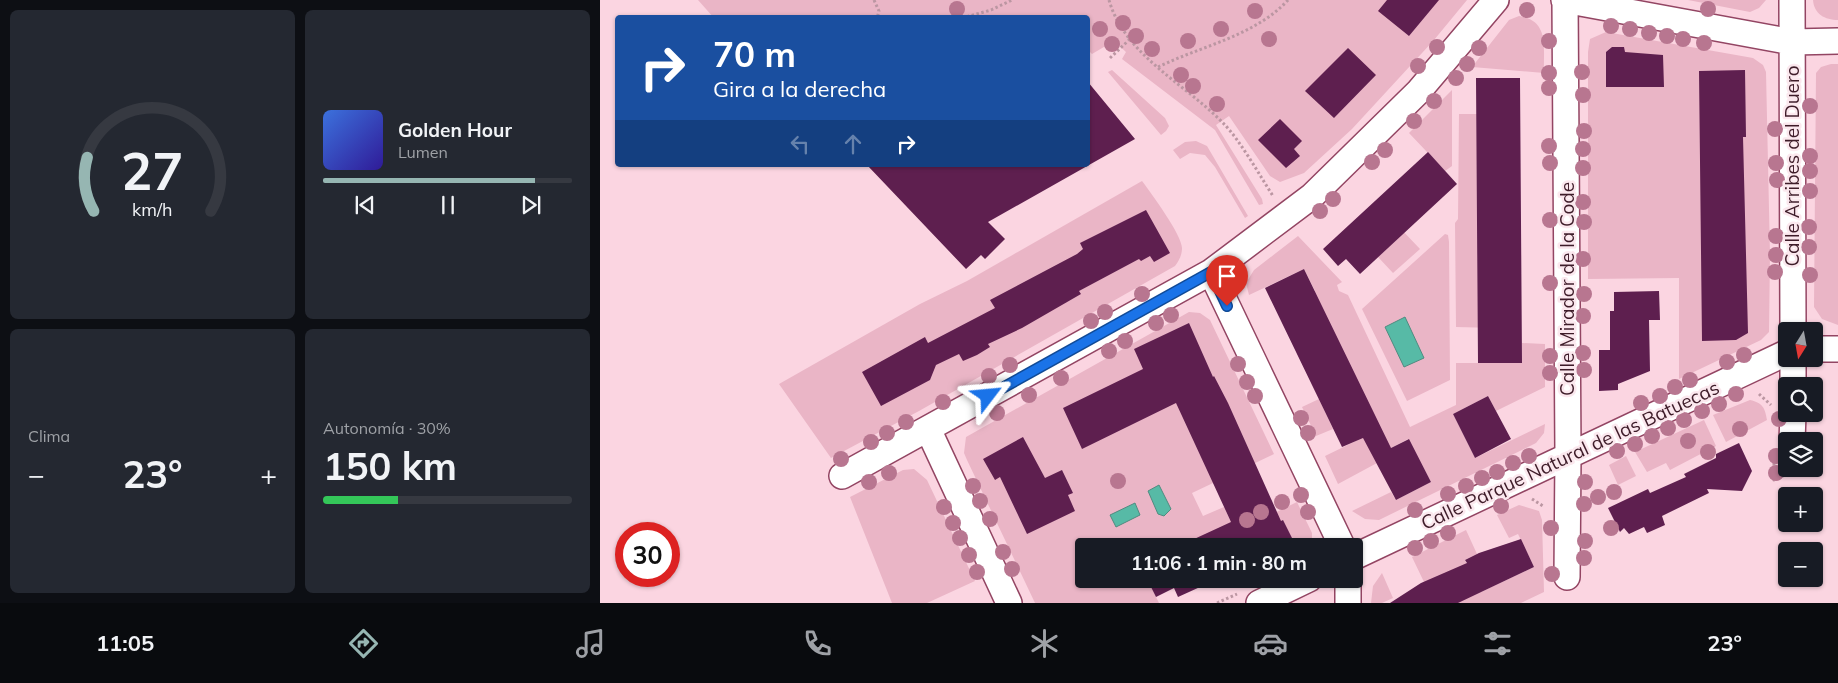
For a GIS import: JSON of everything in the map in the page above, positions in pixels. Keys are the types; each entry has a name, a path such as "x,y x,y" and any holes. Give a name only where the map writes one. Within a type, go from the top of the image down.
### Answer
{"street":[{"path":"842,476 1211,272 1312,196 1418,92 1496,0"},
{"path":"1564,0 1792,42 1838,41"},
{"name":"Calle Mirador de la Code","path":"1564,0 1568,454 1567,577"},
{"name":"Calle Arribes del Duero","path":"1792,0 1792,322"},
{"path":"1211,272 1338,538"},
{"path":"1823,349 1838,349"},
{"name":"Calle Parque Natural de las Batuecas","path":"1363,553 1568,454 1778,357"},
{"path":"928,429 1009,603"},
{"path":"1259,603 1290,588"},
{"path":"1348,588 1348,603"}],"path":[{"path":"874,0 879,11 878,15"},
{"path":"973,15 991,10 1012,0"},
{"path":"1109,0 1120,27 1130,39 1158,67 1225,125 1275,199 1282,194"},
{"path":"1158,67 1186,53 1245,31 1279,9 1288,0"},
{"path":"1110,58 1130,39"}],"shaded area":[{"path":"698,0 1467,0 1434,40 1352,129 1304,173 1280,182 1270,176 1229,116 1216,125 1262,199 1263,204 1259,205 1215,130 1122,59 1126,52 1114,41 1092,54 1090,52 1090,15 711,15"},
{"path":"1688,0 1766,0 1759,8 1750,12"},
{"path":"1813,0 1838,0 1838,20 1829,19 1821,15 1816,9"},
{"path":"1519,16 1536,23 1540,29 1544,45 1544,73 1472,67 1509,20"},
{"path":"1606,32 1753,58 1763,65 1766,72 1770,255 1769,332 1761,340 1679,379 1679,278 1588,279 1588,52 1590,39"},
{"path":"1838,64 1838,325 1822,319 1814,307 1816,73 1821,67"},
{"path":"1112,70 1165,118 1169,126 1166,131 1161,135 1108,72"},
{"path":"1452,90 1452,166 1445,171 1409,133"},
{"path":"1459,114 1496,114 1496,328 1456,327 1455,223 1458,219"},
{"path":"1196,141 1207,146 1248,216 1245,218 1215,167 1205,155 1190,153 1180,159 1173,150 1185,142"},
{"path":"1142,181 1165,214 1181,242 1181,253 1175,266 919,411 831,458 779,384 920,304 967,281"},
{"path":"1400,228 1420,249 1393,273 1378,257 1396,240"},
{"path":"1445,234 1448,235 1449,242 1450,380 1407,401 1362,309"},
{"path":"1298,236 1342,282 1337,285 1339,291 1348,295 1410,427 1456,405 1456,363 1522,363 1522,343 1545,344 1545,387 1496,411 1488,396 1453,414 1475,458 1545,424 1544,433 1536,443 1379,520 1365,519 1352,511 1391,492 1396,500 1431,482 1408,439 1374,457 1377,463 1338,484 1325,456 1362,438 1299,299 1315,291 1304,269 1249,295 1246,283 1254,270"},
{"path":"1189,312 1200,313 1210,320 1274,454 1192,493 1203,516 1224,507 1230,520 1254,510 1260,520 1297,502 1312,533 1312,538 1075,538 1075,588 1152,588 1159,603 1035,603 964,453 966,437"},
{"path":"1405,317 1424,358 1404,367 1385,327"},
{"path":"1319,399 1333,429 1316,436 1302,407"},
{"path":"1750,400 1763,407 1767,420 1726,442 1713,415"},
{"path":"1704,420 1716,446 1670,470 1666,463 1647,472 1635,452"},
{"path":"1626,456 1636,476 1618,485 1609,465"},
{"path":"914,469 927,480 975,581 927,603 892,603 850,497 903,470"},
{"path":"1159,485 1171,509 1164,516 1158,514 1148,491"},
{"path":"1135,503 1140,515 1116,527 1110,515"},
{"path":"1519,505 1539,511 1542,520 1544,592 1521,603 1446,603 1424,582 1412,557 1466,530 1477,554 1465,560 1481,592 1534,567 1518,534 1509,538 1497,515"},
{"path":"1382,573 1393,598 1382,603 1371,603 1373,586"}],"building":[{"path":"1387,0 1439,0 1409,36 1378,11"},
{"path":"1612,47 1624,47 1625,52 1663,55 1664,87 1606,87 1606,52"},
{"path":"1348,48 1376,75 1334,118 1305,91"},
{"path":"1745,70 1746,137 1743,137 1748,333 1736,340 1702,341 1699,71"},
{"path":"1476,78 1520,78 1522,363 1478,363"},
{"path":"1090,84 1135,139 1090,164"},
{"path":"1280,119 1302,141 1294,149 1300,156 1286,168 1258,140"},
{"path":"1428,152 1457,184 1360,274 1346,259 1338,266 1323,249"},
{"path":"869,167 1085,167 988,222 1005,239 985,259 981,255 966,269"},
{"path":"1146,210 1170,253 1154,262 1150,256 1141,261 1139,259 1079,291 1081,294 1022,328 988,344 990,347 977,355 963,361 959,354 936,365 930,380 881,406 862,372 925,337 928,343 995,308 990,300 1077,254 1083,249 1080,243"},
{"path":"1304,269 1391,448 1409,439 1431,482 1396,500 1363,438 1342,447 1265,288"},
{"path":"1659,291 1660,320 1649,320 1650,371 1618,384 1618,390 1599,391 1599,350 1610,350 1610,311 1614,311 1614,292"},
{"path":"1189,323 1213,377 1228,403 1281,521 1283,520 1292,538 1196,538 1231,522 1176,403 1082,449 1063,408 1143,369 1134,349"},
{"path":"1488,396 1511,439 1475,458 1453,414"},
{"path":"1023,437 1045,478 1062,470 1073,493 1068,495 1075,511 1027,534 1000,477 995,480 983,459"},
{"path":"1739,443 1752,471 1742,491 1707,489 1709,493 1662,516 1665,525 1647,533 1644,527 1629,534 1624,528 1620,532 1608,508 1648,489 1650,493 1686,477 1684,474 1716,458 1716,454"},
{"path":"1521,539 1534,567 1458,603 1390,603 1421,583 1467,563 1465,560 1479,553"},
{"path":"1152,588 1174,588 1156,597"},
{"path":"1174,588 1198,588 1178,597"}],"route":[{"path":"988,396 1211,272 1227,306"}]}
